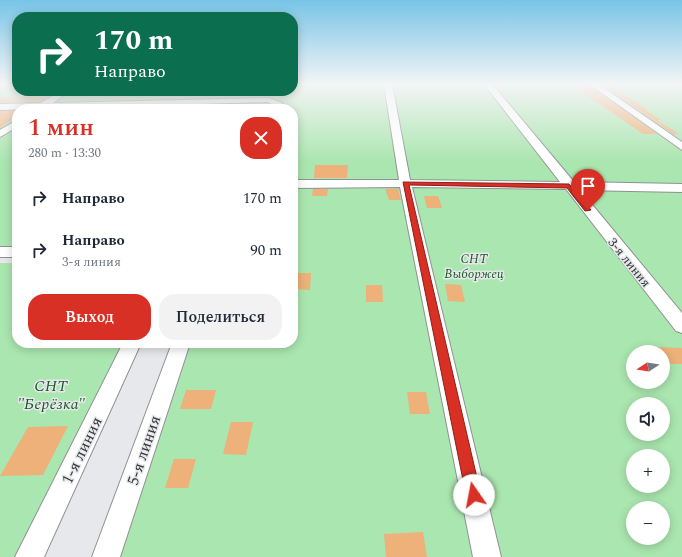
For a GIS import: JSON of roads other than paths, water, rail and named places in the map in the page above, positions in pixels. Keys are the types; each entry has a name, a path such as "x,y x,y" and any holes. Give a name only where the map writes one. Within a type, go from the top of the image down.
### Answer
{"street":[{"path":"392,110 405,183 487,557"},
{"name":"3-я линия","path":"509,110 682,326"},
{"path":"630,110 682,146"},
{"path":"0,134 12,126"},
{"path":"298,184 405,183 682,188"},
{"name":"1-я линия","path":"29,557 130,348"},
{"name":"5-я линия","path":"106,557 179,348"}],"park label":[{"name":"СНТ Выборжец","path":"474,266"},
{"name":"СНТ \"Берёзка\"","path":"51,394"}]}
